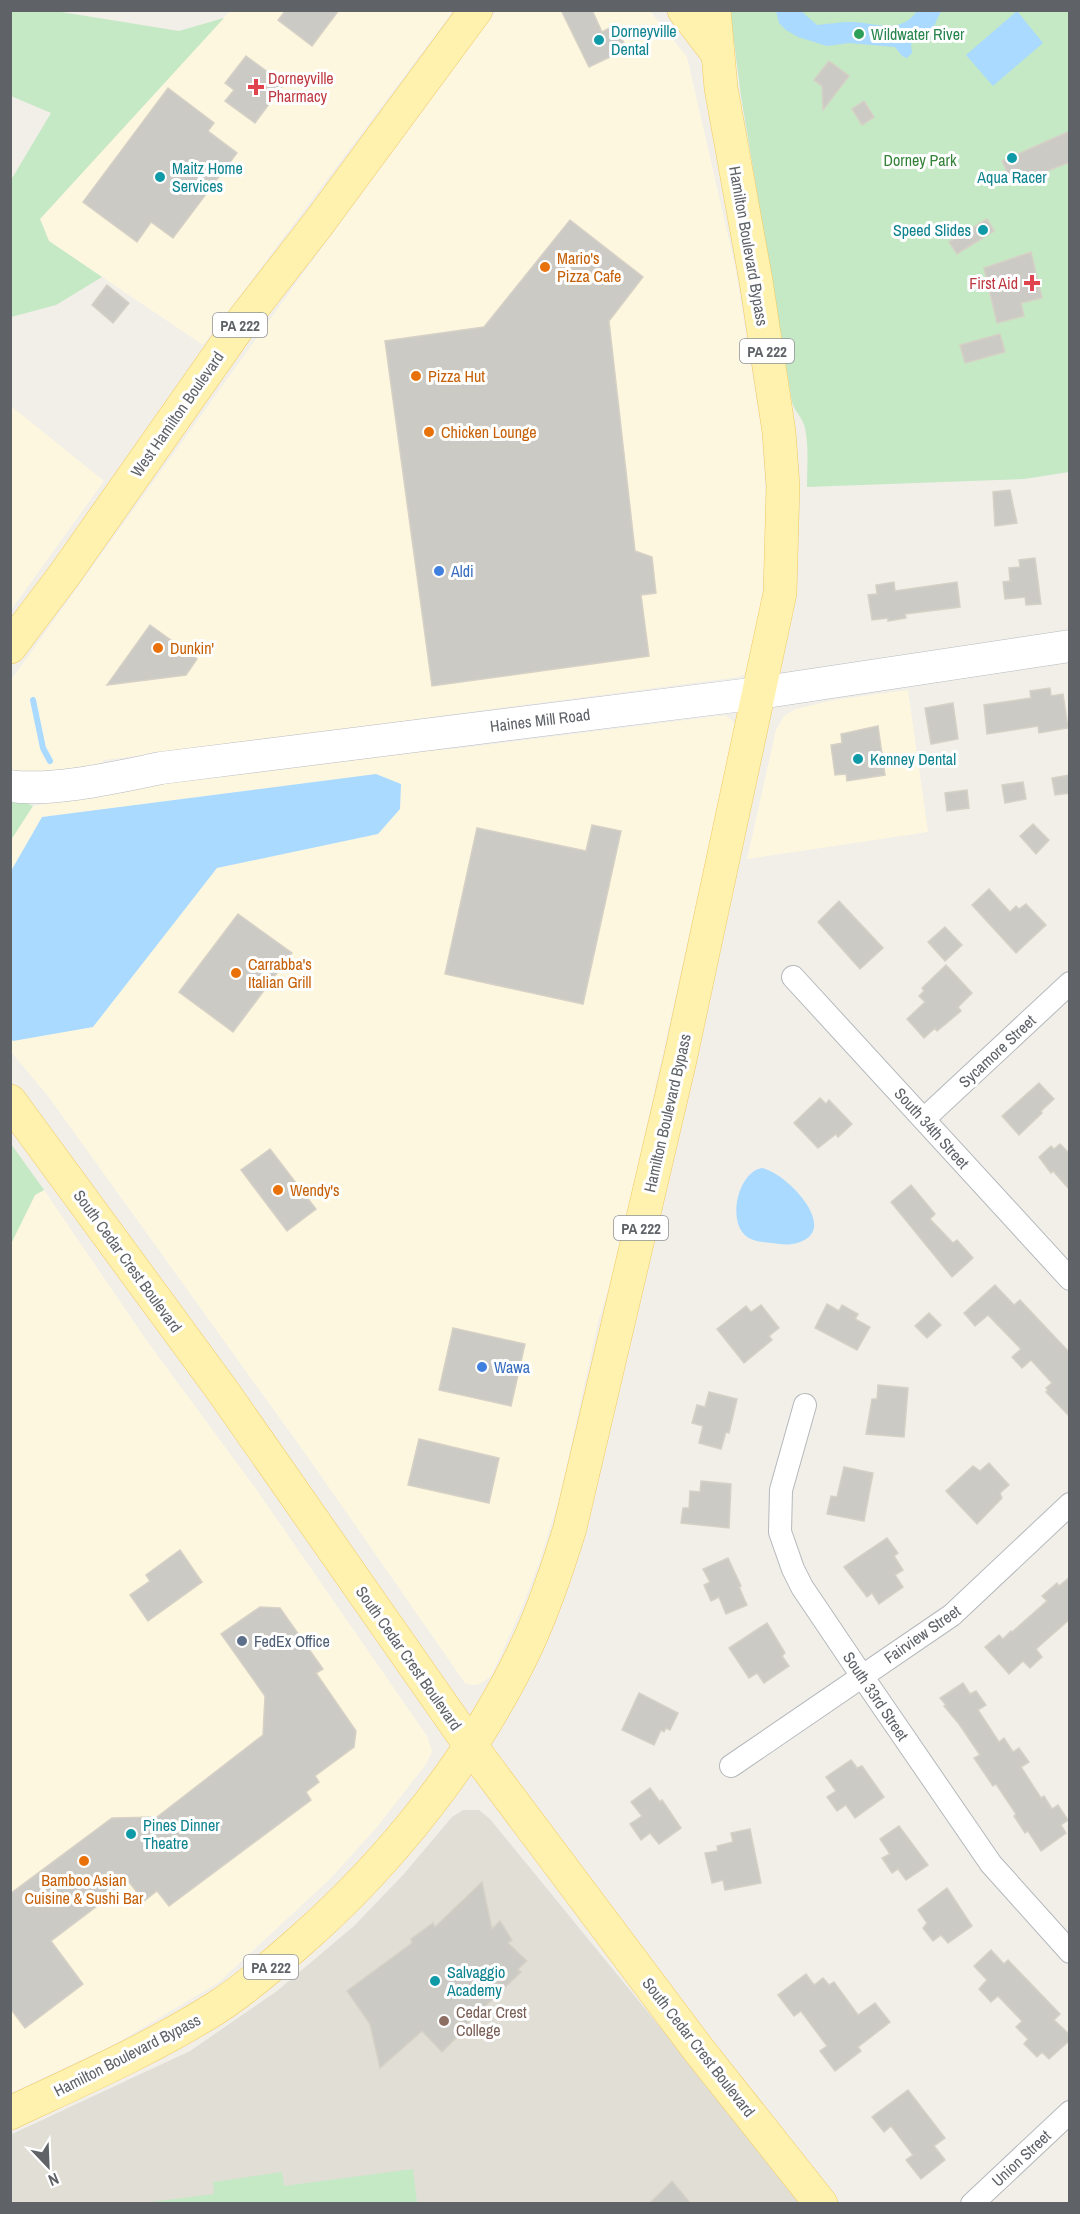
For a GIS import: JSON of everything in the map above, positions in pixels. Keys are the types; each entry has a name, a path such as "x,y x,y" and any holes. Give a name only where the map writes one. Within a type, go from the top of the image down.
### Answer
{"main road":[{"name":"West Hamilton Boulevard","path":"11,647 244,319 318,224 476,10"},
{"path":"684,10 717,53"},
{"name":"Hamilton Boulevard Bypass","path":"10,2113 145,2049 217,2007 270,1967 368,1876 417,1818 470,1745 527,1644 555,1575 570,1528 680,1060 780,593 783,486 779,432 756,281 721,88 714,10"},
{"name":"South Cedar Crest Boulevard","path":"10,1101 222,1390 470,1745 698,2049 821,2204"}],"street":[{"name":"Haines Mill Road","path":"10,786 49,787 161,768 759,693 1070,646"},
{"name":"South 34th Street","path":"793,977 1070,1279"},
{"name":"Sycamore Street","path":"924,1119 1070,983"},
{"name":"South 33rd Street","path":"804,1405 782,1491 780,1532 785,1550 802,1587 991,1864 1070,1952"},
{"name":"Fairview Street","path":"731,1766 952,1616 1070,1504"},
{"name":"Union Street","path":"972,2204 1070,2112"}],"shaded area":[{"path":"230,11 453,11 203,345 49,241 40,219"},
{"path":"496,11 650,11 687,57 735,266 762,434 767,522 764,568 761,606 745,674 739,677 439,716 403,723 104,760 98,768 11,777 11,680 302,275"},
{"path":"11,406 104,481 11,610"},
{"path":"908,690 928,832 747,859 776,730 784,716 796,709 834,700"},
{"path":"726,716 732,720 735,726 734,734 615,1268 598,1322 560,1496 521,1610 491,1676 480,1684 472,1685 465,1683 312,1463 48,1096 11,1052 10,840 33,806 109,792 111,789"},
{"path":"44,1190 147,1341 256,1489 427,1736 432,1751 426,1764 377,1827 330,1879 218,1983 115,2044 11,2093 10,1244 35,1195"},
{"name":"Cedar Crest College","path":"463,1810 479,1810 490,1819 804,2203 11,2203 10,2135 190,2051 277,1991 354,1926 403,1875 452,1817"}],"green space":[{"path":"11,10 55,11 179,31 224,18 40,219 49,241 102,277 56,305 11,317 11,180 51,113 11,96"},
{"name":"Dorney Park","path":"730,11 1069,11 1069,472 1024,479 807,487 806,435 804,424 792,402 741,96"},
{"path":"11,796 33,806 11,840"},
{"path":"11,1144 44,1190 35,1195 11,1244"},
{"path":"413,2169 417,2203 142,2203 214,2194 213,2182 282,2172 284,2186"}],"water":[{"name":"Wildwater River","path":"776,11 801,11 817,25 851,22 887,26 903,23 917,11 941,11 934,26 911,44 912,53 907,58 902,56 895,47 849,43 827,46 798,37 779,23"},
{"path":"1017,11 1043,43 993,86 966,55"},
{"path":"376,774 401,784 400,809 378,834 217,868 93,1027 13,1041 10,1037 11,871 42,817"},
{"path":"762,1168 783,1179 795,1189 812,1213 814,1225 811,1235 800,1242 786,1244 759,1241 749,1238 740,1229 736,1209 741,1187 754,1171"}],"building":[{"path":"286,10 339,10 312,46 278,20"},
{"name":"Dorneyville Dental","path":"561,10 592,10 602,32 615,25 627,49 589,67"},
{"name":"Dorneyville Pharmacy","path":"246,56 284,84 255,123 225,101 234,90 225,83"},
{"path":"829,61 849,76 823,110 822,86 814,80"},
{"name":"Maitz Home Services","path":"168,88 214,123 208,131 237,153 173,238 151,222 137,242 83,202"},
{"path":"864,101 874,117 862,125 852,109"},
{"path":"1070,131 1070,162 1013,185 1002,161"},
{"path":"987,219 994,231 957,254 949,242"},
{"path":"570,220 643,277 609,321 635,551 652,557 656,593 641,595 649,656 432,686 385,341 484,327"},
{"path":"1031,252 1042,298 1021,303 1024,316 997,323 984,268"},
{"path":"107,285 129,303 113,323 92,305"},
{"path":"1000,334 1005,352 965,363 960,345"},
{"path":"1010,490 1017,523 995,526 993,492"},
{"path":"1035,558 1041,604 1026,605 1025,597 1005,599 1003,582 1010,581 1009,568 1020,567 1019,560"},
{"path":"894,582 895,591 957,582 960,607 905,614 906,618 888,621 888,618 872,620 868,595 877,594 876,585"},
{"name":"Dunkin'","path":"150,625 197,659 186,675 107,685"},
{"path":"1050,688 1051,696 1063,694 1068,728 1039,733 1038,726 987,734 984,705 1031,698 1030,691"},
{"path":"953,703 958,739 931,744 925,708"},
{"name":"Kenney Dental","path":"878,726 885,775 847,781 846,774 835,775 831,745 842,743 841,734"},
{"path":"1070,775 1070,793 1055,795 1052,778"},
{"path":"1023,782 1026,799 1005,803 1002,785"},
{"path":"967,790 969,808 947,811 945,793"},
{"path":"1033,824 1049,840 1036,854 1020,836"},
{"path":"592,825 621,831 583,1004 445,974 477,828 586,851"},
{"path":"989,889 1010,912 1016,906 1019,909 1026,904 1046,925 1016,953 972,905"},
{"path":"839,901 883,948 860,969 818,922"},
{"name":"Carrabba's Italian Grill","path":"238,914 292,953 233,1032 179,992"},
{"path":"945,927 962,945 945,961 928,942"},
{"path":"946,965 972,993 958,1007 961,1011 937,1031 935,1028 924,1038 907,1019 925,1002 919,996 924,991 922,988"},
{"path":"1039,1083 1054,1099 1019,1135 1002,1116"},
{"path":"820,1098 826,1104 829,1100 852,1124 838,1137 836,1134 818,1148 794,1123"},
{"path":"1060,1144 1070,1154 1070,1190 1053,1171 1051,1173 1039,1157 1051,1146 1054,1149"},
{"name":"Wendy's","path":"270,1149 316,1209 287,1231 241,1170"},
{"path":"911,1185 935,1214 930,1219 953,1243 957,1240 973,1258 952,1277 891,1202"},
{"path":"995,1285 1014,1305 1020,1300 1070,1353 1070,1417 1046,1392 1048,1391 1046,1388 1052,1383 1031,1360 1022,1368 1012,1357 1021,1349 988,1315 975,1326 964,1313"},
{"path":"827,1304 839,1311 842,1305 858,1314 855,1319 870,1327 857,1350 815,1328"},
{"path":"761,1305 779,1328 769,1336 772,1340 744,1363 717,1329 746,1306 751,1312"},
{"path":"929,1313 941,1325 927,1338 915,1326"},
{"name":"Wawa","path":"453,1328 525,1344 511,1406 439,1390"},
{"path":"878,1385 908,1388 904,1437 866,1434 872,1399 877,1399"},
{"path":"709,1392 737,1399 729,1433 726,1432 721,1449 699,1443 703,1426 692,1423 697,1405 705,1407"},
{"path":"419,1439 499,1458 489,1503 408,1485"},
{"path":"989,1463 1009,1485 1000,1493 1002,1498 977,1524 946,1491 973,1466 980,1471"},
{"path":"844,1467 873,1473 864,1521 827,1514 831,1496 837,1497"},
{"path":"701,1481 731,1484 729,1528 681,1523 683,1508 689,1508 690,1491 700,1492"},
{"path":"887,1538 898,1553 894,1556 903,1570 895,1575 903,1587 879,1604 872,1593 867,1597 844,1567"},
{"path":"180,1550 202,1582 148,1621 130,1595 150,1581 146,1575"},
{"path":"728,1558 747,1605 726,1614 719,1597 711,1601 704,1585 710,1582 703,1569"},
{"path":"1070,1577 1070,1619 1036,1649 1042,1657 1030,1668 1023,1661 1009,1674 985,1647 999,1635 1003,1639 1012,1632 1047,1601 1042,1596 1057,1583 1059,1586"},
{"path":"260,1607 280,1608 323,1669 316,1673 356,1731 354,1747 315,1776 319,1782 306,1792 311,1800 169,1906 157,1891 144,1901 129,1882 51,1941 83,1984 25,2028 10,2008 10,1894 112,1818 157,1817 263,1735 265,1696 221,1634"},
{"path":"767,1623 785,1653 782,1656 789,1666 764,1683 757,1673 749,1678 729,1648"},
{"path":"963,1683 970,1694 976,1691 986,1705 978,1710 999,1742 1004,1738 1013,1752 1019,1748 1029,1762 1021,1767 1041,1798 1044,1796 1052,1809 1058,1805 1068,1820 1061,1825 1066,1833 1041,1851 1028,1831 1025,1833 1014,1816 1016,1814 996,1784 993,1786 974,1758 980,1755 940,1698"},
{"path":"639,1693 678,1713 670,1730 666,1728 664,1732 661,1730 654,1745 622,1730"},
{"path":"851,1760 857,1768 862,1766 884,1797 855,1818 846,1805 837,1811 827,1797 836,1791 826,1777"},
{"path":"650,1788 660,1802 662,1800 681,1828 659,1844 650,1833 641,1840 630,1824 642,1816 631,1802"},
{"path":"899,1826 928,1865 906,1880 898,1869 892,1873 882,1858 890,1854 880,1839"},
{"path":"750,1829 761,1883 725,1890 723,1880 712,1883 705,1853 718,1851 717,1846 733,1842 731,1833"},
{"name":"Salvaggio Academy","path":"482,1882 492,1929 500,1921 512,1940 508,1943 527,1961 518,1969 521,1972 456,2034 458,2036 442,2052 422,2031 380,2068 370,2024 347,1991 412,1943 411,1939 433,1923 435,1927"},
{"path":"947,1888 972,1926 948,1943 941,1935 933,1941 923,1928 927,1923 918,1910"},
{"path":"991,1950 1004,1964 1008,1960 1060,2014 1054,2020 1070,2035 1070,2040 1049,2059 1042,2052 1037,2057 1024,2044 1028,2039 1016,2027 1022,2021 998,1996 991,2002 979,1989 987,1980 974,1966"},
{"path":"806,1974 814,1985 823,1978 829,1985 834,1982 858,2015 875,2003 890,2022 858,2047 861,2051 835,2071 820,2051 827,2046 801,2011 794,2016 778,1995"},
{"path":"908,2090 945,2138 934,2146 945,2160 921,2179 906,2160 913,2155 891,2126 884,2132 872,2117"},
{"path":"672,2181 691,2204 649,2204"}],"waterway":[{"path":"33,700 43,748 50,761"}],"place":[{"name":"Wildwater River","path":"859,34"},
{"name":"Dorneyville Dental","path":"599,40"},
{"name":"Dorneyville Pharmacy","path":"256,87"},
{"name":"Aqua Racer","path":"1012,158"},
{"name":"Maitz Home Services","path":"160,177"},
{"name":"Speed Slides","path":"983,230"},
{"name":"Mario's Pizza Cafe","path":"545,267"},
{"name":"First Aid","path":"1032,283"},
{"name":"Pizza Hut","path":"416,376"},
{"name":"Chicken Lounge","path":"429,432"},
{"name":"Aldi","path":"439,571"},
{"name":"Dunkin'","path":"158,648"},
{"name":"Kenney Dental","path":"858,759"},
{"name":"Carrabba's Italian Grill","path":"236,973"},
{"name":"Wendy's","path":"278,1190"},
{"name":"Wawa","path":"482,1367"},
{"name":"FedEx Office","path":"242,1641"},
{"name":"Pines Dinner Theatre","path":"131,1834"},
{"name":"Bamboo Asian Cuisine & Sushi Bar","path":"84,1861"},
{"name":"Salvaggio Academy","path":"435,1981"},
{"name":"Cedar Crest College","path":"444,2021"}]}
